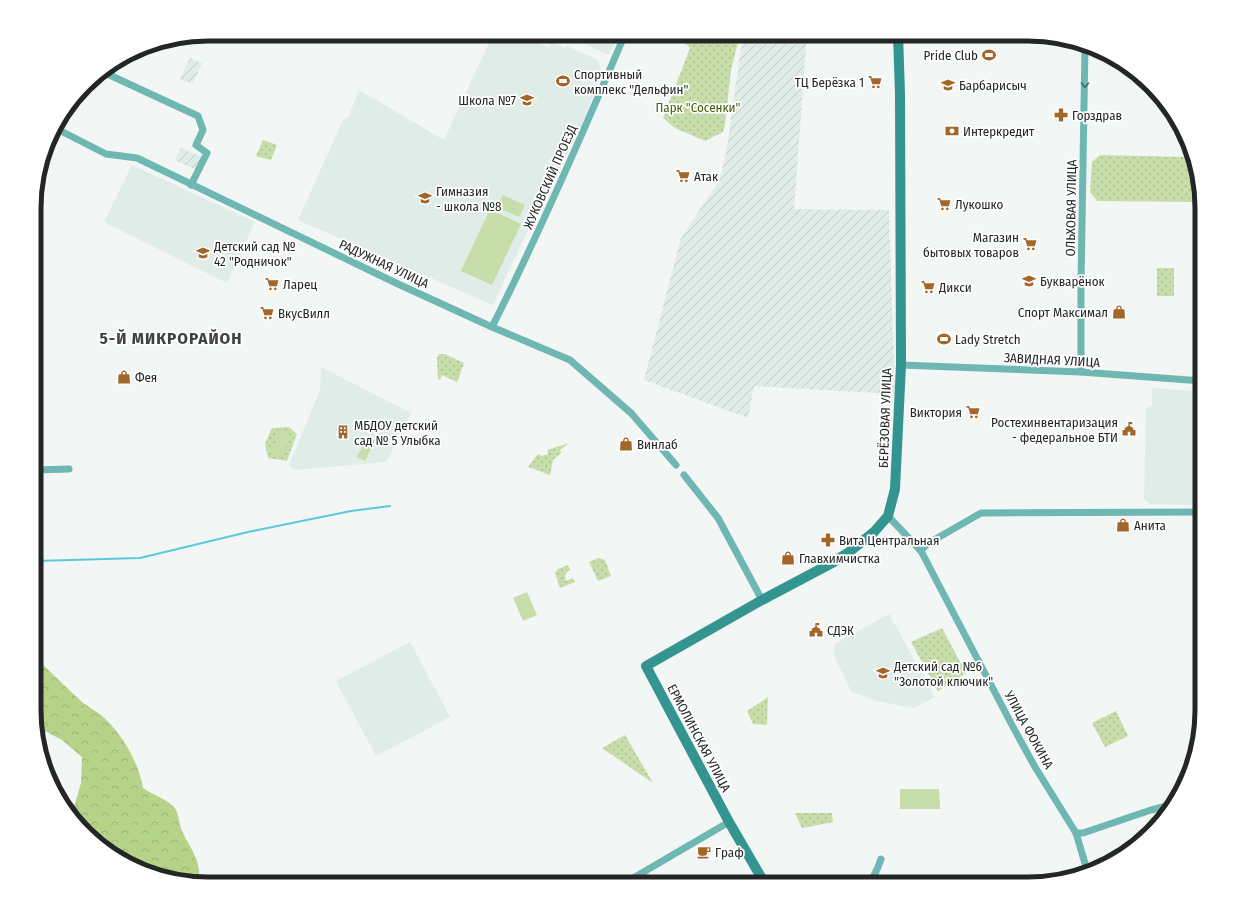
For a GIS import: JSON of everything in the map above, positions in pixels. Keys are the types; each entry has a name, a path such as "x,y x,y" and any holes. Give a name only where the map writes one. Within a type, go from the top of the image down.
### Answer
{"street":[{"name":"ЖУКОВСКИЙ ПРОЕЗД","path":"492,327 520,272 622,41"},
{"name":"БЕРЁЗОВАЯ УЛИЦА","path":"646,666 762,600 832,563 849,552 874,532 888,516 895,489 901,365 900,94 898,41"},
{"name":"ОЛЬХОВАЯ УЛИЦА","path":"1081,372 1085,51"},
{"path":"108,74 198,116 203,130 196,145 207,153 191,185"},
{"name":"РАДУЖНАЯ УЛИЦА","path":"60,130 106,154 137,158 398,284 492,327 570,360 631,414 676,465"},
{"name":"ЗАВИДНАЯ УЛИЦА","path":"901,365 1081,372 1195,380"},
{"path":"41,470 69,469"},
{"path":"684,475 718,518 762,600"},
{"path":"921,551 927,544 981,513 1195,512"},
{"name":"УЛИЦА ФОКИНА","path":"888,516 921,551 1013,727 1047,787 1076,833 1086,866"},
{"name":"ЕРМОЛИНСКАЯ УЛИЦА","path":"646,666 729,822 761,877"},
{"path":"1076,833 1083,833 1164,807"},
{"path":"635,877 729,822"},
{"path":"873,877 881,859"}],"shaded area":[{"name":"Гимназия - школа №8","path":"490,41 534,41 549,48 552,42 565,48 567,46 598,60 602,73 581,127 576,129 573,136 573,141 558,174 553,177 493,305 298,220 343,120 348,118 359,90 444,140"},
{"path":"578,41 616,41 609,55"},
{"path":"742,41 806,41 794,209 889,210 895,394 754,386 748,418 644,380 681,238 720,179 727,147"},
{"path":"190,58 202,63 193,84 180,79"},
{"path":"181,148 202,157 196,170 175,160"},
{"name":"Детский сад № 42 \"Родничок\"","path":"132,165 255,222 227,283 104,222"},
{"path":"321,367 411,413 386,462 294,470 289,465 320,390"},
{"path":"1152,388 1195,391 1195,505 1150,504 1144,499 1146,409 1152,405"},
{"name":"Детский сад №6 \"Золотой ключик\"","path":"889,614 935,697 914,708 876,701 851,691 834,656 835,644"},
{"path":"410,642 450,717 376,756 336,681"}],"green space":[{"name":"Парк \"Сосенки\"","path":"682,41 738,41 731,70 723,132 705,141 675,128 663,118 690,48"},
{"path":"263,140 277,145 271,160 256,156"},
{"path":"1100,155 1187,157 1194,186 1195,202 1097,201 1090,192 1092,162"},
{"path":"503,195 525,205 519,217 497,207"},
{"path":"490,209 521,224 492,285 461,271"},
{"path":"1157,268 1174,268 1174,296 1157,296"},
{"path":"439,354 445,354 464,363 457,382 442,375 440,380 438,379 437,358"},
{"path":"289,427 297,434 287,461 268,458 265,444 272,428"},
{"path":"280,432 290,436 281,456 271,451"},
{"path":"367,437 375,441 365,461 357,457"},
{"path":"569,443 560,450 561,453 553,460 550,475 528,467 538,454 542,456 548,454 547,450"},
{"path":"598,558 605,560 611,576 598,581 589,562"},
{"path":"568,565 570,570 566,573 566,581 573,578 575,582 560,588 555,573 558,569"},
{"path":"527,592 537,615 523,621 513,598"},
{"path":"942,628 966,673 938,691 911,642"},
{"path":"41,663 74,695 102,716 116,730 138,768 143,788 167,801 174,807 177,812 182,831 198,863 199,877 176,874 154,868 134,860 115,849 98,836 82,820 74,809 81,783 82,757 62,740 42,729"},
{"path":"768,697 767,725 753,724 747,711"},
{"path":"1116,711 1128,736 1105,747 1092,723"},
{"path":"625,735 653,783 602,748"},
{"path":"900,789 939,789 940,809 900,809"},
{"path":"795,813 832,813 833,822 802,828"}],"waterway":[{"path":"41,561 140,558 248,532 351,511 390,506"}],"place":[{"name":"Pride Club","path":"989,55"},
{"name":"Спортивный комплекс \"Дельфин\"","path":"563,81"},
{"name":"ТЦ Берёзка 1","path":"875,82"},
{"name":"Барбарисыч","path":"948,85"},
{"name":"Школа №7","path":"527,100"},
{"name":"Горздрав","path":"1061,115"},
{"name":"Интеркредит","path":"952,131"},
{"name":"Атак","path":"683,176"},
{"name":"Гимназия - школа №8","path":"425,198"},
{"name":"Лукошко","path":"944,204"},
{"name":"Магазин бытовых товаров","path":"1030,244"},
{"name":"Детский сад № 42 \"Родничок\"","path":"203,253"},
{"name":"Букварёнок","path":"1029,281"},
{"name":"Ларец","path":"272,284"},
{"name":"Дикси","path":"928,287"},
{"name":"Спорт Максимал","path":"1119,312"},
{"name":"ВкусВилл","path":"267,313"},
{"name":"Lady Stretch","path":"944,339"},
{"name":"Фея","path":"124,377"},
{"name":"Виктория","path":"973,412"},
{"name":"Ростехинвентаризация - федеральное БТИ","path":"1129,429"},
{"name":"МБДОУ детский сад № 5 Улыбка","path":"343,432"},
{"name":"Винлаб","path":"626,444"},
{"name":"Анита","path":"1123,525"},
{"name":"Вита Центральная","path":"828,540"},
{"name":"Главхимчистка","path":"788,558"},
{"name":"СДЭК","path":"816,630"},
{"name":"Детский сад №6 \"Золотой ключик\"","path":"883,673"},
{"name":"Граф","path":"704,852"}],"district":[{"name":"5-Й МИКРОРАЙОН","path":"171,338"}]}
